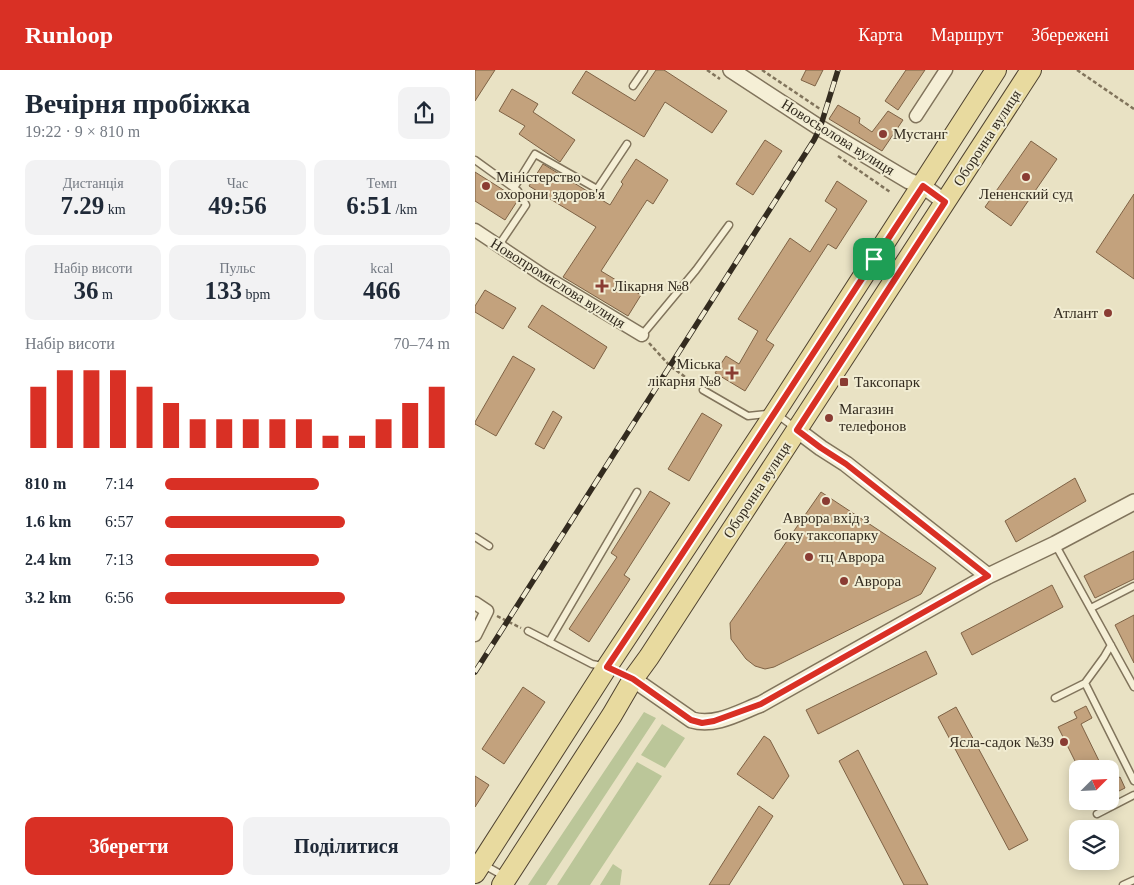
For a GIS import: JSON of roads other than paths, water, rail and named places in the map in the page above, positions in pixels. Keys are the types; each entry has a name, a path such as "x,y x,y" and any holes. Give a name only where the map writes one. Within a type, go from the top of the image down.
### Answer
{"main road":[{"name":"Оборонна вулиця","path":"477,866 775,413 996,70"},
{"name":"Оборонна вулиця","path":"505,881 612,715 633,679 1031,70"}],"street":[{"name":"Новосьолова вулиця","path":"731,70 820,128 909,181 923,186 945,202"},
{"path":"916,116 947,70"},
{"name":"Новопромислова вулиця","path":"475,230 544,276 641,335"},
{"path":"797,430 846,464 988,576"},
{"path":"633,679 691,720 702,723 714,721 761,704 988,576 1055,544 1134,502"},
{"path":"475,603 487,611 475,634"}],"lane":[{"path":"633,86 644,70"},
{"path":"514,188 535,154 597,189 627,144"},
{"path":"475,160 518,191 525,205 499,246"},
{"path":"641,335 696,270 729,226"},
{"path":"703,390 748,416 775,413 797,430"},
{"path":"549,642 637,492"},
{"path":"475,537 489,546"},
{"path":"1055,544 1134,687"},
{"path":"1091,608 1134,586"},
{"path":"528,631 592,664 607,667 633,679"},
{"path":"1055,698 1085,683 1104,658 1111,645"},
{"path":"1085,683 1134,781"},
{"path":"1097,814 1134,795"},
{"path":"477,866 505,881"},
{"path":"1123,885 1134,880"}],"railway":[{"path":"475,672 814,140 820,128 838,70"}],"place":[{"name":"Мустанг","path":"883,134"},
{"name":"Лененский суд","path":"1026,177"},
{"name":"Міністерство охорони здоров'я","path":"486,186"},
{"name":"Лікарня №8","path":"602,286"},
{"name":"Атлант","path":"1108,313"},
{"name":"Міська лікарня №8","path":"732,373"},
{"name":"Таксопарк","path":"844,382"},
{"name":"Магазин телефонов","path":"829,418"},
{"name":"Аврора вхід з боку таксопарку","path":"826,501"},
{"name":"тц Аврора","path":"809,557"},
{"name":"Аврора","path":"844,581"},
{"name":"Ясла-садок №39","path":"1064,742"}]}
